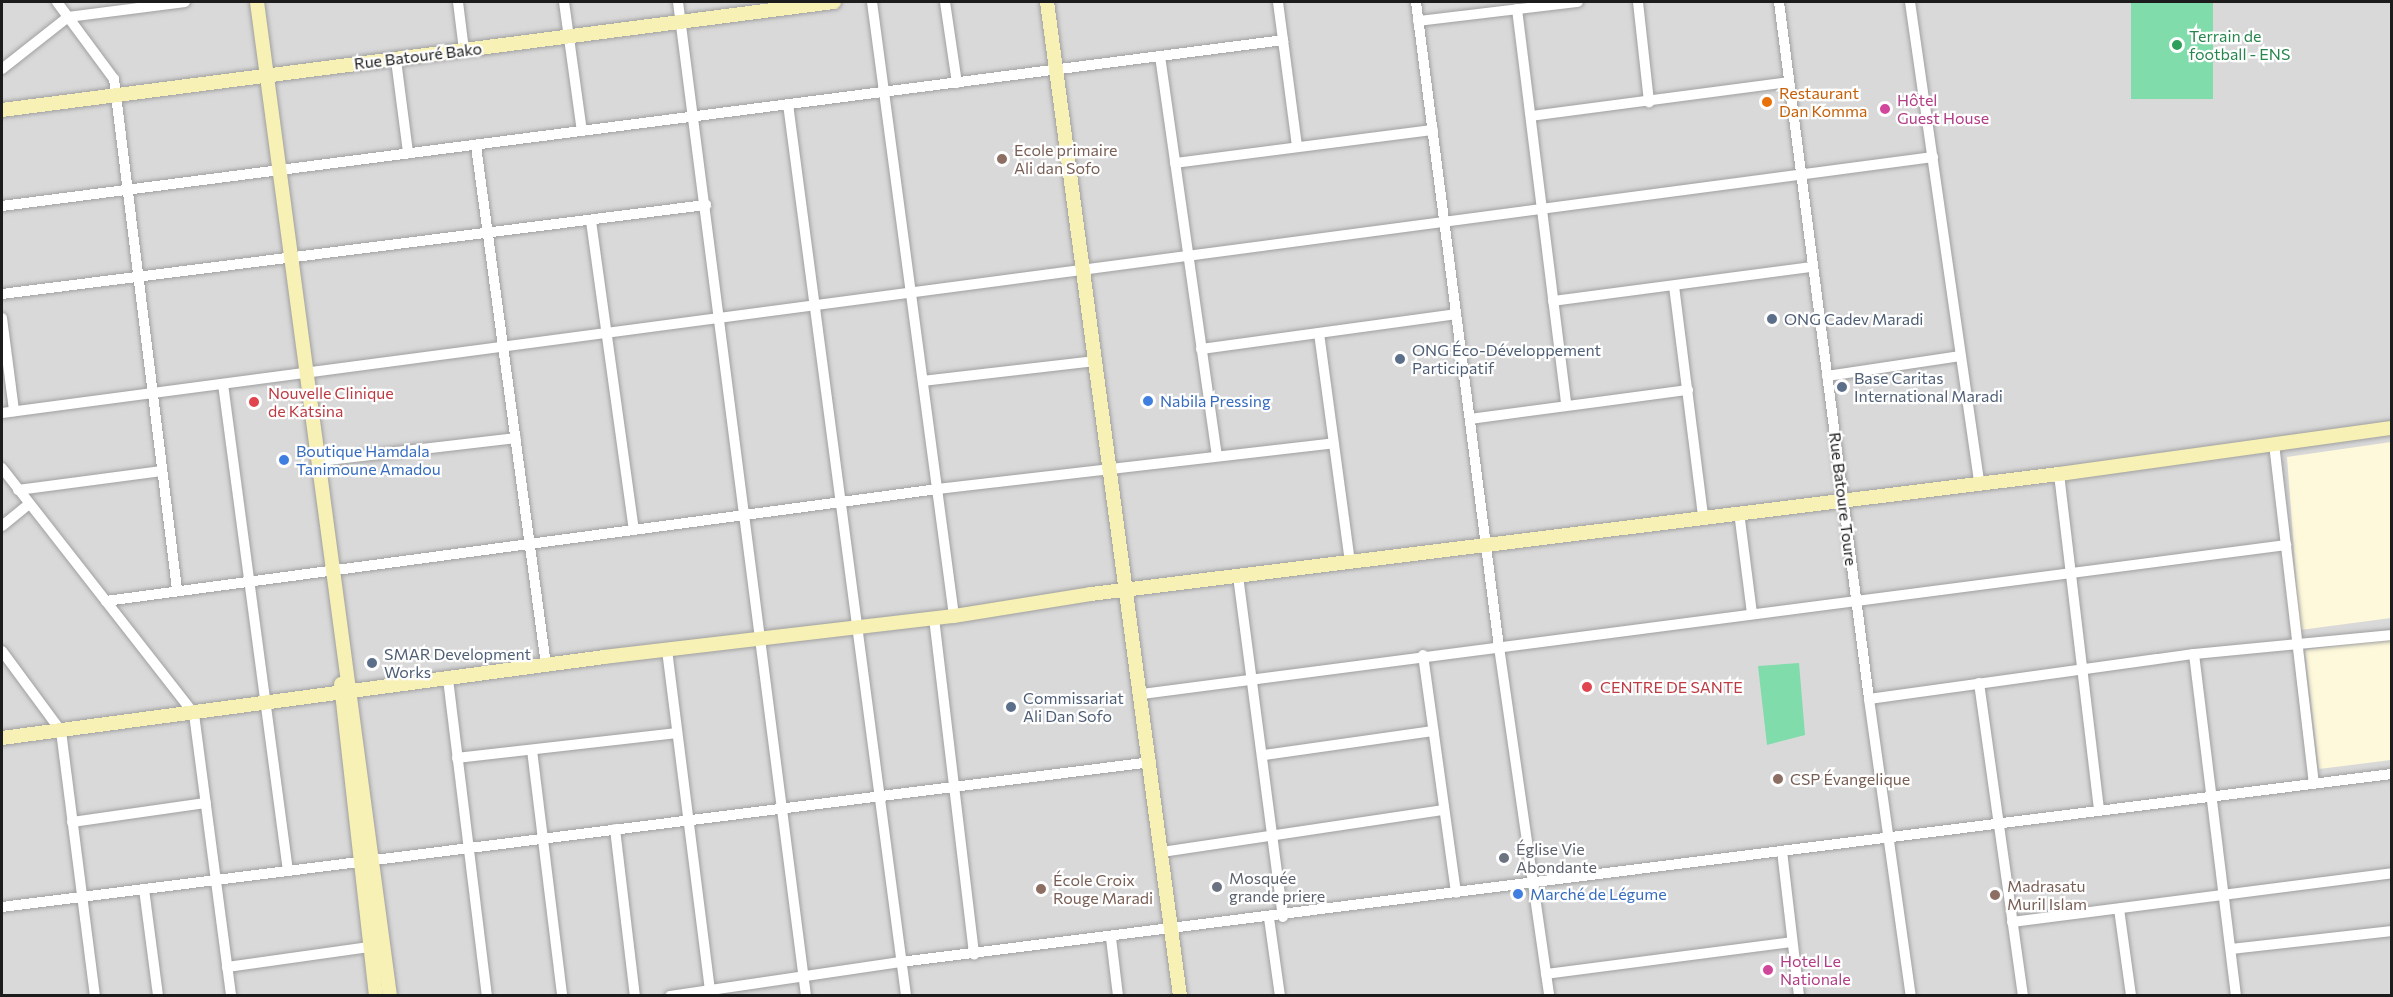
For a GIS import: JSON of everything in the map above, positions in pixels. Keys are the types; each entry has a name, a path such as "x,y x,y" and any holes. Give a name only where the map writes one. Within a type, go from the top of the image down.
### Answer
{"street":[{"path":"57,2 111,73 117,94 177,590"},
{"path":"2,69 68,17 185,2"},
{"path":"257,2 335,570 346,692 376,946 376,996"},
{"path":"458,2 464,51"},
{"path":"564,2 582,131"},
{"path":"678,2 721,318 806,996"},
{"name":"Rue Batouré Bako","path":"2,110 834,2"},
{"path":"872,2 954,615"},
{"path":"945,2 957,83"},
{"path":"1047,2 1129,589 1180,996"},
{"path":"1278,2 1297,146"},
{"path":"1416,2 1499,647 1549,996"},
{"path":"1418,21 1578,2"},
{"path":"1638,2 1649,102"},
{"name":"Rue Batoure Toure","path":"1779,2 1869,699 1911,996"},
{"path":"1910,2 1979,483"},
{"path":"1516,9 1532,116 1566,405"},
{"path":"2,206 1283,40"},
{"path":"1160,56 1217,456"},
{"path":"396,60 408,153"},
{"path":"1532,116 1789,82"},
{"path":"788,104 906,996"},
{"path":"1175,163 1434,130"},
{"path":"476,146 546,665"},
{"path":"2,413 607,334 1801,172 1933,157"},
{"path":"2,294 488,235 706,205"},
{"path":"591,221 634,530"},
{"path":"1554,301 1813,267"},
{"path":"1674,286 1703,516"},
{"path":"1201,349 1456,314"},
{"path":"2,318 14,411"},
{"path":"1318,333 1350,561"},
{"path":"1827,376 1961,356"},
{"path":"923,381 1097,361"},
{"path":"224,384 288,871"},
{"path":"1470,419 1688,390"},
{"path":"2,738 546,665 934,618 1129,589 1703,516 2059,474 2391,428"},
{"path":"320,461 516,438"},
{"path":"106,601 938,489 1333,443"},
{"path":"2274,444 2314,782"},
{"path":"2,468 194,714 231,996"},
{"path":"18,490 162,471"},
{"path":"2059,474 2099,809"},
{"path":"2,526 29,504"},
{"path":"1739,512 1752,613"},
{"path":"1142,694 1856,598 2286,545"},
{"path":"1238,576 1264,755 1283,916"},
{"path":"934,618 974,955"},
{"path":"1869,699 2194,654 2391,636"},
{"path":"667,650 710,990"},
{"path":"2,651 61,730 95,996"},
{"path":"2194,654 2236,996"},
{"path":"1423,655 1456,893"},
{"path":"448,679 487,996"},
{"path":"1979,684 2023,996"},
{"path":"1264,755 1433,731"},
{"path":"457,758 677,733"},
{"path":"532,750 562,996"},
{"path":"2,907 1151,762"},
{"path":"670,996 901,962 1172,931 2211,794 2391,774"},
{"path":"72,822 206,803"},
{"path":"1162,852 1444,810"},
{"path":"615,830 635,996"},
{"path":"1782,851 1799,996"},
{"path":"2012,922 2119,909 2224,892 2391,873"},
{"path":"144,889 158,996"},
{"path":"2119,909 2131,996"},
{"path":"1269,918 1280,996"},
{"path":"2231,949 2391,931"},
{"path":"1111,938 1118,996"},
{"path":"1546,974 1792,942"},
{"path":"227,967 376,946"},
{"path":"376,946 390,996"}],"shaded area":[{"path":"2,2 2391,2 2391,996 2,996"},
{"path":"2391,442 2391,618 2300,630 2287,457"},
{"path":"2391,639 2391,760 2319,769 2305,650"}],"green space":[{"name":"Terrain de football - ENS","path":"2131,2 2213,2 2213,99 2131,99"},
{"path":"1799,663 1805,735 1767,745 1758,666"}],"place":[{"name":"Terrain de football - ENS","path":"2177,45"},
{"name":"Restaurant Dan Komma","path":"1767,102"},
{"name":"Hôtel Guest House","path":"1885,109"},
{"name":"Ecole primaire Ali dan Sofo","path":"1002,159"},
{"name":"ONG Cadev Maradi","path":"1772,319"},
{"name":"ONG Éco-Développement Participatif","path":"1400,359"},
{"name":"Base Caritas International Maradi","path":"1842,387"},
{"name":"Nabila Pressing","path":"1148,401"},
{"name":"Nouvelle Clinique de Katsina","path":"254,402"},
{"name":"Boutique Hamdala Tanimoune Amadou","path":"284,460"},
{"name":"SMAR Development Works","path":"372,663"},
{"name":"CENTRE DE SANTE","path":"1587,687"},
{"name":"Commissariat Ali Dan Sofo","path":"1011,707"},
{"name":"CSP Évangelique","path":"1778,779"},
{"name":"Église Vie Abondante","path":"1504,858"},
{"name":"Mosquée grande priere","path":"1217,887"},
{"name":"École Croix Rouge Maradi","path":"1041,889"},
{"name":"Marché de Légume","path":"1518,894"},
{"name":"Madrasatu Muril Islam","path":"1995,895"},
{"name":"Hotel Le Nationale","path":"1768,970"}]}
